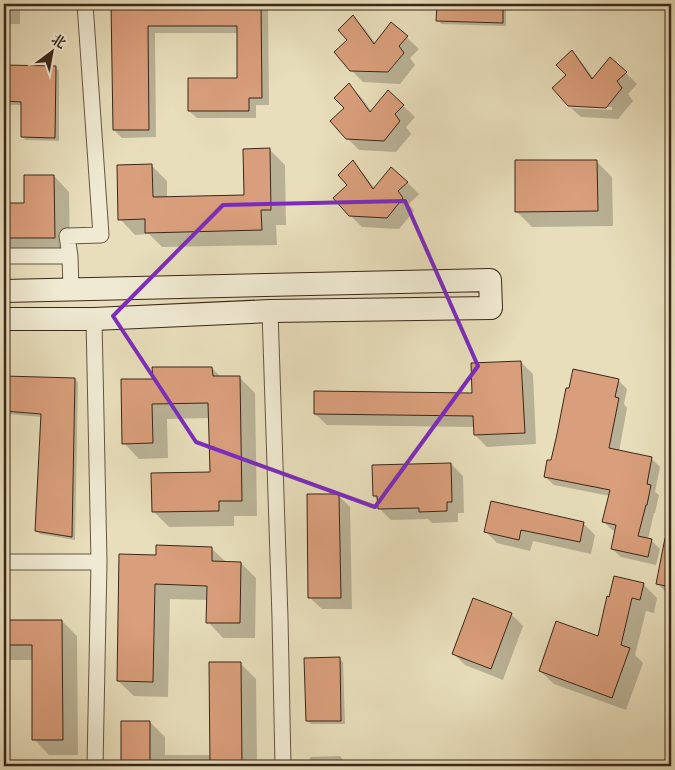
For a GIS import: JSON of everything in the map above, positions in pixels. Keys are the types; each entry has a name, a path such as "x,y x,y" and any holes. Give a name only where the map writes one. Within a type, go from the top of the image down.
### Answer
{"street":[{"path":"71,290 70,256 67,236 101,235 85,4"},
{"path":"4,256 70,256"},
{"path":"4,291 490,280 491,308 270,311 94,319 4,319"},
{"path":"270,311 282,766"},
{"path":"94,319 99,562 95,766"},
{"path":"4,562 99,562"}],"highlighted area":[{"path":"405,201 478,366 375,507 196,442 113,316 223,205"}],"building":[{"path":"111,4 261,4 262,98 249,98 249,111 188,111 188,78 237,78 237,26 148,26 149,130 113,130"},
{"path":"437,4 503,4 503,23 436,21"},
{"path":"353,15 374,44 391,22 408,36 399,46 404,53 388,72 350,71 334,52 347,40 338,30"},
{"path":"572,50 592,79 610,57 627,72 617,81 622,88 606,108 568,106 552,88 566,75 556,65"},
{"path":"4,65 56,66 55,138 21,137 21,102 4,101"},
{"path":"349,83 370,112 388,90 404,105 395,114 400,121 384,141 346,139 330,121 344,108 334,98"},
{"path":"270,148 271,210 261,210 262,230 145,233 145,219 118,220 117,165 152,164 153,197 244,195 243,149"},
{"path":"353,160 373,189 391,167 408,182 398,191 403,198 387,218 349,216 333,198 347,185 338,175"},
{"path":"515,160 597,160 598,211 515,212"},
{"path":"24,175 54,175 55,238 4,238 4,203 24,203"},
{"path":"521,361 525,433 474,435 473,416 314,414 314,391 472,393 471,363"},
{"path":"152,367 212,367 213,376 240,376 242,501 219,501 219,511 152,512 151,473 210,472 208,403 152,404 153,443 122,444 121,379 153,379"},
{"path":"573,369 619,379 615,397 619,398 609,448 652,457 647,484 651,485 638,536 652,539 648,557 611,549 616,525 602,522 610,490 544,477 547,460 551,460 566,388 569,388"},
{"path":"4,376 75,378 72,537 35,531 41,414 4,411"},
{"path":"451,463 452,502 447,502 447,511 419,512 419,508 378,509 377,496 373,496 372,465"},
{"path":"307,494 339,494 341,598 308,598"},
{"path":"491,501 584,522 580,542 521,530 519,540 484,532"},
{"path":"665,538 671,539 671,587 656,584"},
{"path":"156,545 212,547 212,561 241,562 240,623 206,623 207,586 155,584 153,682 117,681 119,554 156,555"},
{"path":"614,576 644,583 640,600 632,598 621,645 630,648 612,698 539,671 556,621 598,636 607,596 609,597"},
{"path":"473,598 512,613 491,669 452,654"},
{"path":"4,620 62,620 63,740 32,740 32,645 4,645"},
{"path":"340,657 341,721 306,721 304,658"},
{"path":"209,662 241,662 242,766 210,766"},
{"path":"121,721 150,721 150,766 121,766"}]}
